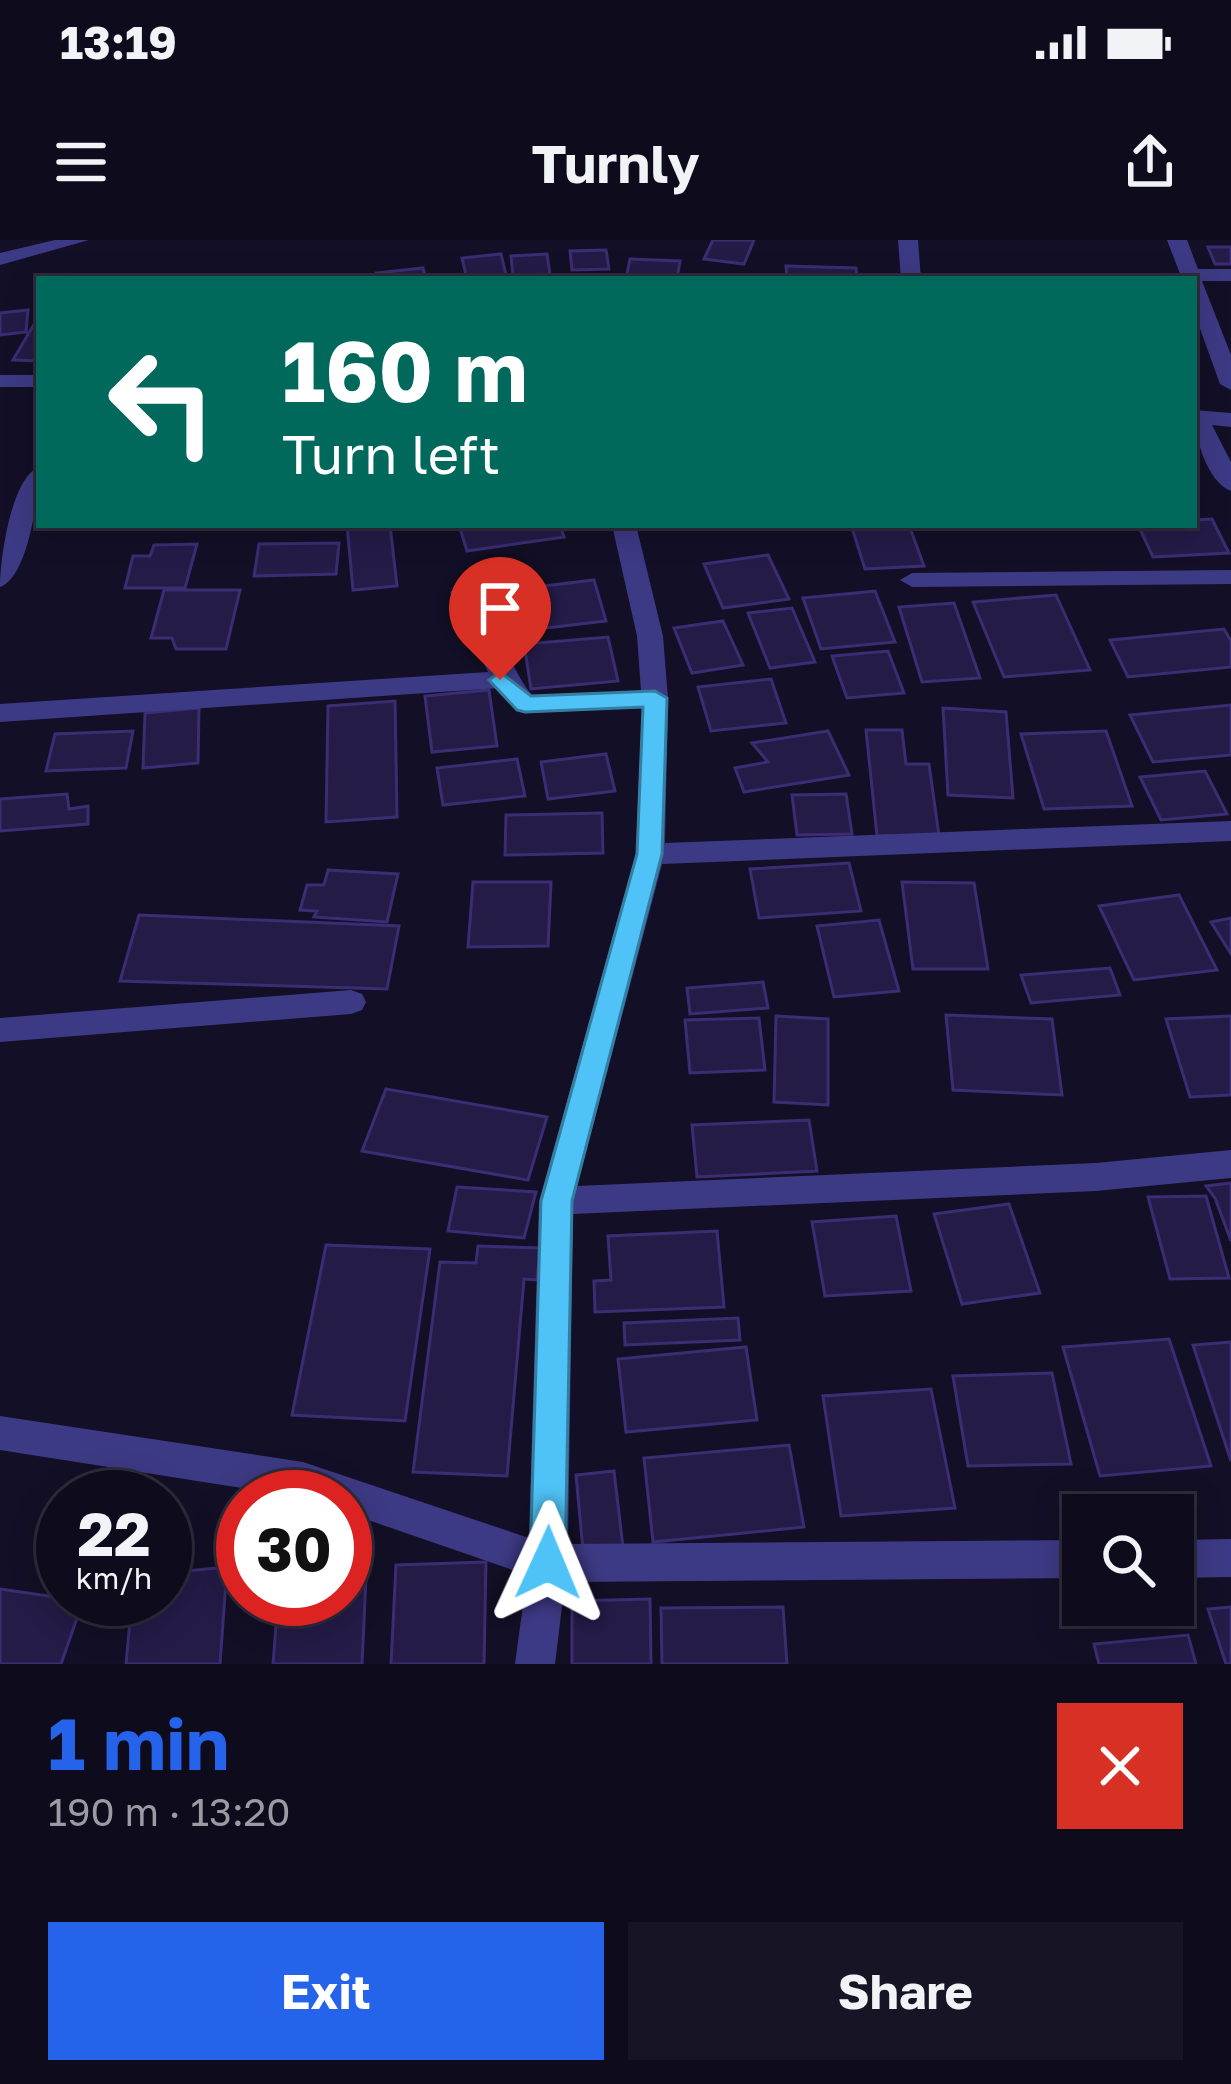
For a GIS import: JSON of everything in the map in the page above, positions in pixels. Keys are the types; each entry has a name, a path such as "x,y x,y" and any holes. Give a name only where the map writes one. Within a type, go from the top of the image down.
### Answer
{"street":[{"path":"0,259 79,240"},
{"path":"908,240 910,276"},
{"path":"1177,240 1191,276"},
{"path":"1197,278 1231,275"},
{"path":"1197,292 1231,384"},
{"path":"0,381 36,381"},
{"path":"1197,418 1231,420"},
{"path":"1197,420 1231,484"},
{"path":"0,580 36,481"},
{"path":"535,1664 548,1563 556,1201 650,854 655,698 650,636 625,528"},
{"path":"912,580 1231,577"},
{"path":"462,592 482,625 500,680 525,704 655,698"},
{"path":"0,713 500,680"},
{"path":"650,854 1231,831"},
{"path":"0,1030 351,1002"},
{"path":"556,1201 1096,1177 1231,1164"},
{"path":"0,1433 303,1480 548,1563 1062,1559"},
{"path":"1194,1559 1231,1558"}],"building":[{"path":"713,240 754,240 744,264 704,259"},
{"path":"1208,247 1231,247 1231,264 1215,264"},
{"path":"606,250 609,269 572,270 570,251"},
{"path":"501,254 506,275 466,276 462,258"},
{"path":"547,254 550,274 513,276 511,256"},
{"path":"630,259 680,261 678,276 627,276"},
{"path":"786,266 856,268 857,276 787,276"},
{"path":"423,268 425,276 376,276"},
{"path":"28,310 26,332 0,335 0,313"},
{"path":"36,321 36,361 13,360"},
{"path":"1212,519 1229,553 1153,557 1139,528 1197,528 1197,520"},
{"path":"347,528 390,528 397,586 353,590"},
{"path":"460,528 561,528 564,537 467,551"},
{"path":"852,528 910,528 924,566 865,569"},
{"path":"339,543 336,574 254,576 259,544"},
{"path":"197,544 185,588 125,588 133,556 150,556 154,545"},
{"path":"768,555 789,599 723,608 704,564"},
{"path":"594,580 606,621 520,631 510,590"},
{"path":"164,590 240,590 226,649 176,649 172,638 151,638"},
{"path":"875,591 895,642 821,649 803,598"},
{"path":"1056,595 1090,670 1004,677 973,602"},
{"path":"954,603 980,678 922,682 899,607"},
{"path":"792,608 815,662 770,668 748,613"},
{"path":"723,621 743,665 692,673 674,628"},
{"path":"1224,629 1231,641 1231,667 1128,677 1110,640"},
{"path":"608,637 618,681 531,689 524,644"},
{"path":"888,651 904,693 847,698 832,656"},
{"path":"771,679 786,723 711,731 698,687"},
{"path":"489,690 497,746 432,752 425,696"},
{"path":"395,701 397,817 326,822 328,706"},
{"path":"1231,705 1231,755 1153,762 1130,715"},
{"path":"199,708 198,763 143,768 145,713"},
{"path":"943,708 1006,712 1013,798 948,795"},
{"path":"866,730 902,730 906,764 929,764 939,836 877,836"},
{"path":"133,731 126,768 46,771 55,734"},
{"path":"828,731 849,775 744,792 735,768 768,762 752,743"},
{"path":"1106,731 1132,806 1044,809 1021,734"},
{"path":"606,754 615,791 548,799 541,762"},
{"path":"517,759 525,796 443,805 437,768"},
{"path":"1205,771 1227,814 1161,820 1140,777"},
{"path":"67,794 69,809 88,806 88,824 0,831 0,799"},
{"path":"846,794 852,834 797,835 792,795"},
{"path":"602,813 603,853 505,855 506,815"},
{"path":"849,863 861,911 759,918 750,869"},
{"path":"328,870 398,874 387,922 314,917 317,911 300,910 307,885 324,885"},
{"path":"473,882 551,882 548,946 468,947"},
{"path":"902,882 974,883 988,969 913,969"},
{"path":"1179,895 1217,970 1134,980 1099,906"},
{"path":"139,915 399,926 387,989 120,981"},
{"path":"1231,918 1231,954 1211,922"},
{"path":"879,920 899,991 834,997 817,926"},
{"path":"1110,968 1120,995 1031,1003 1021,975"},
{"path":"763,982 768,1008 690,1014 687,988"},
{"path":"946,1015 1052,1019 1062,1095 953,1090"},
{"path":"776,1016 828,1019 828,1105 774,1102"},
{"path":"1231,1016 1231,1095 1190,1097 1166,1019"},
{"path":"759,1018 765,1070 690,1073 685,1020"},
{"path":"386,1089 547,1117 528,1180 362,1151"},
{"path":"809,1120 817,1171 697,1177 692,1125"},
{"path":"1231,1183 1231,1241 1206,1186"},
{"path":"457,1187 536,1192 524,1238 448,1231"},
{"path":"1206,1196 1229,1278 1170,1279 1148,1197"},
{"path":"1009,1204 1040,1293 962,1304 934,1214"},
{"path":"896,1216 911,1291 825,1296 812,1222"},
{"path":"717,1231 724,1307 595,1312 594,1281 611,1280 608,1236"},
{"path":"326,1245 430,1249 405,1421 292,1415"},
{"path":"478,1246 540,1248 537,1280 524,1279 507,1476 413,1472 440,1262 476,1263"},
{"path":"738,1318 740,1340 625,1345 624,1323"},
{"path":"1169,1339 1211,1466 1100,1476 1063,1347"},
{"path":"1231,1342 1231,1461 1193,1345"},
{"path":"746,1347 757,1420 626,1432 618,1359"},
{"path":"1052,1373 1071,1464 968,1466 953,1376"},
{"path":"931,1389 955,1508 841,1516 823,1396"},
{"path":"789,1445 804,1527 653,1542 644,1458"},
{"path":"614,1471 623,1547 583,1550 576,1475"},
{"path":"486,1562 484,1664 391,1664 396,1565"},
{"path":"216,1568 216,1626 223,1626 220,1664 126,1664 130,1626 192,1626 192,1570"},
{"path":"0,1589 36,1594 36,1626 74,1626 61,1664 0,1664"},
{"path":"650,1599 651,1664 572,1664 572,1601"},
{"path":"783,1607 787,1664 662,1664 661,1608"},
{"path":"1231,1607 1231,1664 1226,1664 1208,1609"},
{"path":"276,1626 364,1626 362,1664 273,1664"},
{"path":"1188,1635 1196,1664 1099,1664 1094,1644"}],"route":[{"path":"500,680 525,704 655,698 650,854 556,1201 548,1563"}]}
